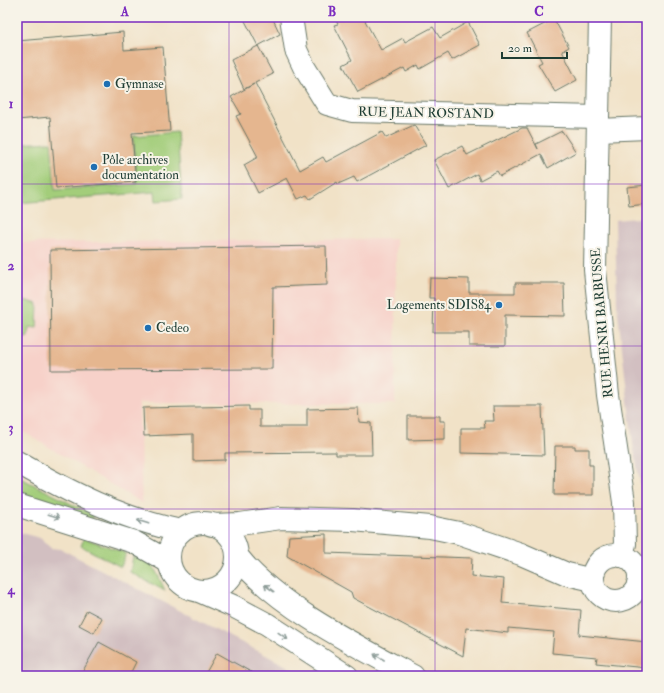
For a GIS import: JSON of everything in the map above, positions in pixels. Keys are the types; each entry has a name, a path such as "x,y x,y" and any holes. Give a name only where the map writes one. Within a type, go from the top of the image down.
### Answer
{"street":[{"name":"RUE JEAN ROSTAND","path":"291,17 296,50 304,67 327,104 352,111 598,123 647,128"},
{"name":"RUE HENRI BARBUSSE","path":"600,17 595,270 608,395 624,502 625,544 621,556"},
{"path":"17,462 88,500 141,522 181,531"},
{"path":"17,505 134,542 169,562"},
{"path":"272,519 253,534 237,554 235,568 230,578 222,586 211,591 191,590 176,579 169,562 171,545 181,531 190,526 201,523 212,525 240,524 272,519 353,520 430,527 459,533 520,554 566,574 593,580"},
{"path":"212,525 228,534 237,554 246,568 263,584 314,620 413,676"},
{"path":"614,556 621,556 628,558 637,569 642,592 625,599 611,601 599,593 593,580 594,573 601,561 614,556"},
{"path":"200,591 267,624 289,640 347,676"}],"shaded area":[{"path":"647,217 647,520 633,445 617,304 615,220"},
{"path":"396,239 395,404 139,403 142,503 17,428 17,243"},
{"path":"17,532 40,538 51,548 61,549 306,676 17,676"}],"green space":[{"path":"177,132 182,199 156,201 155,192 17,203 17,144 51,142 55,190 137,184 133,136"},
{"path":"17,298 38,304 37,328 29,327 28,337 17,336"},
{"path":"17,476 93,515 92,519 17,493"},
{"path":"84,538 126,553 121,567 81,546"},
{"path":"133,557 145,560 154,568 165,591 130,572"}],"building":[{"path":"243,17 272,17 280,34 258,46"},
{"path":"334,17 363,17 381,50 403,38 405,42 433,27 440,38 468,22 480,45 452,60 448,53 420,69 418,65 406,72 404,68 358,92 343,65 352,60 334,25 338,24"},
{"path":"554,19 569,47 562,51 577,80 555,92 538,64 542,62 527,33"},
{"name":"Gymnase","path":"123,32 124,50 163,47 170,131 132,133 136,182 56,188 50,117 17,120 17,41"},
{"path":"258,46 273,74 255,83 300,170 323,157 326,162 382,132 386,138 414,125 426,145 357,182 354,177 338,184 337,182 310,199 307,195 298,199 287,178 258,193 244,165 258,157 236,116 241,114 231,97 254,84 244,89 231,60"},
{"path":"522,128 527,128 538,149 536,144 562,131 576,152 548,168 541,154 500,176 497,171 480,180 477,174 449,189 434,160 462,146 467,155"},
{"path":"647,185 647,204 629,206 627,187"},
{"name":"Cedeo","path":"326,246 327,285 273,287 272,369 51,370 50,250"},
{"name":"Logements SDIS84","path":"430,278 469,279 469,293 515,293 515,283 564,283 565,316 505,315 505,346 469,346 469,332 433,332 434,298 429,298"},
{"path":"249,406 249,410 260,410 260,427 307,427 307,409 358,408 359,422 371,423 372,455 336,455 336,452 225,453 225,460 193,461 193,434 144,436 143,408"},
{"path":"493,406 542,406 544,455 461,453 461,428 485,428 484,421 494,421"},
{"path":"408,416 440,416 440,421 445,421 445,439 408,440"},
{"path":"555,446 575,446 575,449 589,449 589,465 593,465 593,495 554,495"},
{"path":"326,534 326,553 472,558 471,576 504,579 502,603 581,610 579,635 647,642 647,668 596,663 597,657 552,653 554,632 508,628 508,633 466,628 463,656 353,598 351,592 287,556 289,536"},
{"path":"87,610 102,618 94,633 79,625"},
{"path":"99,642 136,662 129,676 80,676"},
{"path":"217,653 258,676 204,676"}],"place":[{"name":"Gymnase","path":"107,84"},
{"name":"Pôle archives documentation","path":"94,167"},
{"name":"Logements SDIS84","path":"499,305"},
{"name":"Cedeo","path":"148,328"}]}
